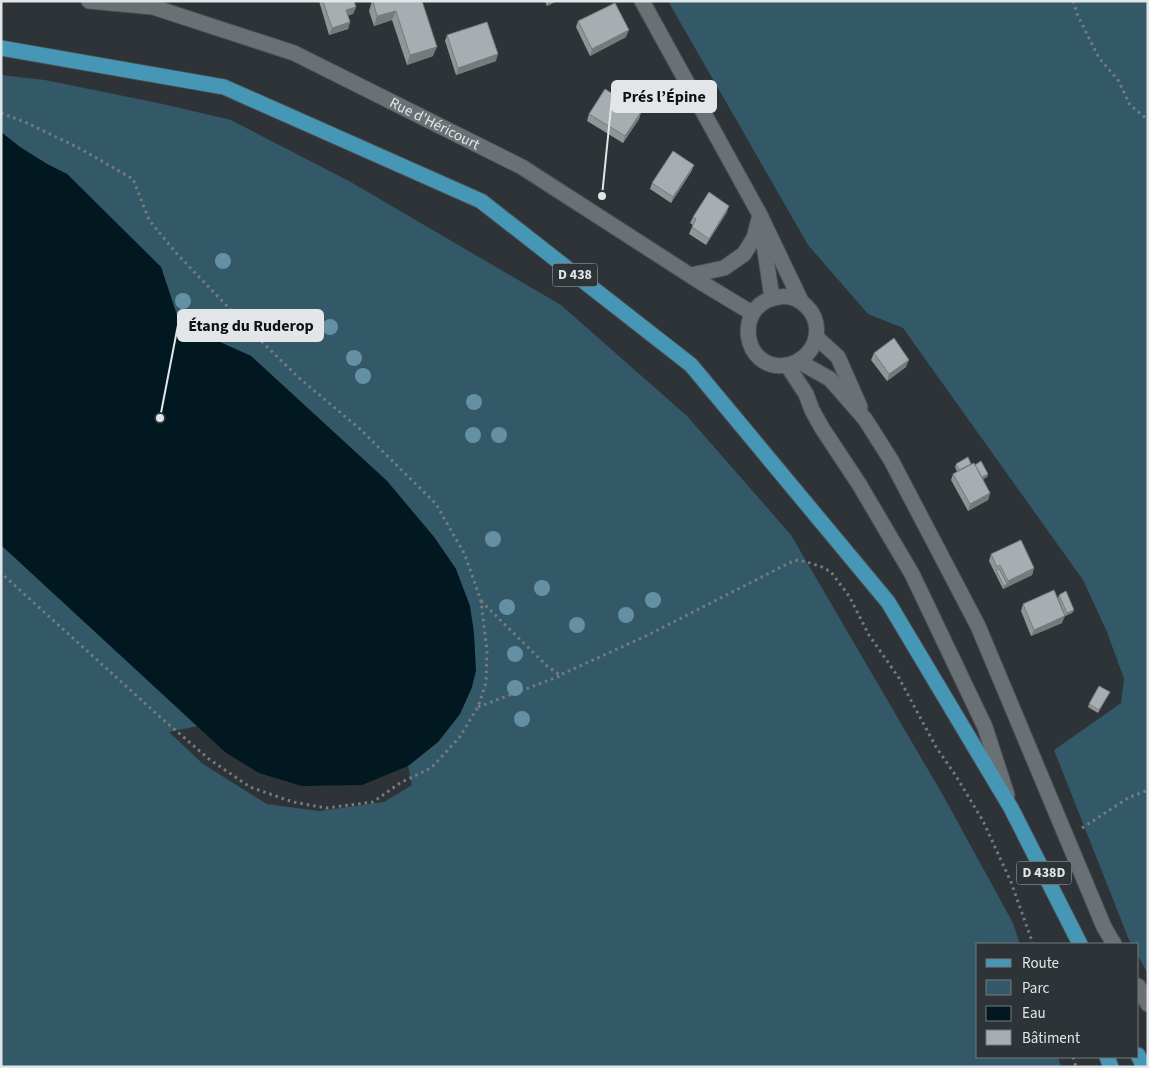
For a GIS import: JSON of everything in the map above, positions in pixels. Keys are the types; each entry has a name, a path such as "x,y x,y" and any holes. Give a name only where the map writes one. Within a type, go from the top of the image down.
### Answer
{"main road":[{"name":"D 438","path":"1,48 224,87 481,201 691,365 888,602 1011,808"},
{"name":"D 438D","path":"1011,808 1078,942"}],"street":[{"name":"Rue d'Héricourt","path":"89,1 153,7 294,53 522,167 752,314"},
{"path":"642,1 760,215 801,301 814,317 817,326 816,337 813,347 807,355 792,363 776,365 765,362 756,355 750,346 747,335 748,324 752,314 760,304 772,298 792,297 801,301"},
{"path":"691,275 724,268 744,254 754,238 760,215"},
{"path":"760,215 772,298"},
{"path":"816,337 838,357 865,420"},
{"path":"792,363 812,410 822,428 859,484 912,574 985,727 1011,808"},
{"path":"792,363 830,379 865,420 892,460 978,626 1104,927 1113,943"},
{"path":"1139,988 1148,1004"}],"path":[{"path":"1073,1 1078,16 1099,58 1118,80 1130,105 1148,120"},
{"path":"1,113 27,122 79,148 133,179 149,220 177,254 298,377 360,429 436,504 465,555 481,601 486,650 486,682 478,707 460,738 431,768 400,783 373,802 326,808 293,802 250,787 209,759 1,573"},
{"path":"478,707 560,676 646,636 795,560 822,566 831,572 849,596 869,635 899,678 936,747 983,821 1011,882 1033,943"},
{"path":"481,601 547,666 560,676"},
{"path":"1067,838 1128,798 1148,790"}],"green space":[{"path":"668,1 1148,1 1148,974 1139,958 1139,943 1131,943 1129,940 1054,750 1121,703 1124,679 1107,632 1083,580 903,328 868,314 808,245"},
{"path":"1,75 45,80 231,120 349,181 561,305 687,416 791,535 944,797 1013,923 1020,943 976,943 976,1058 1058,1058 1061,1067 1,1067 1,545 198,726 169,732 203,764 267,804 319,811 384,802 412,785 408,766 438,742 460,714 472,687 456,569 434,537 387,481 251,356 179,324 161,267 67,174 20,147 1,132"}],"water":[{"path":"1,132 20,147 67,174 161,267 180,324 251,356 387,481 434,537 456,569 470,606 474,633 476,671 472,687 460,714 438,742 408,766 362,785 302,786 259,773 225,752 1,545"}],"building":[{"path":"323,1 354,1 356,7 346,10 350,22 332,28"},
{"path":"373,1 422,1 437,47 410,55 396,11 377,16"},
{"path":"615,3 629,30 592,49 578,21"},
{"path":"487,22 498,54 458,68 447,35"},
{"path":"605,89 641,112 625,136 589,114"},
{"path":"673,151 694,165 673,197 652,183"},
{"path":"709,192 729,206 709,239 692,227 696,219 693,217"},
{"path":"894,338 909,360 889,374 874,353"},
{"path":"968,457 971,464 959,470 956,464"},
{"path":"981,461 988,474 982,477 975,465"},
{"path":"974,463 990,493 970,504 953,474"},
{"path":"1021,540 1034,568 1008,581 1000,565 997,567 991,554"},
{"path":"999,569 1007,584 1004,586 996,570"},
{"path":"1054,590 1065,616 1034,630 1023,604"},
{"path":"1066,591 1074,610 1067,613 1059,595"},
{"path":"1099,686 1110,692 1099,710 1089,704"}],"place":[{"name":"Prés l’Épine","path":"602,196"},
{"name":"Étang du Ruderop","path":"160,418"}]}
